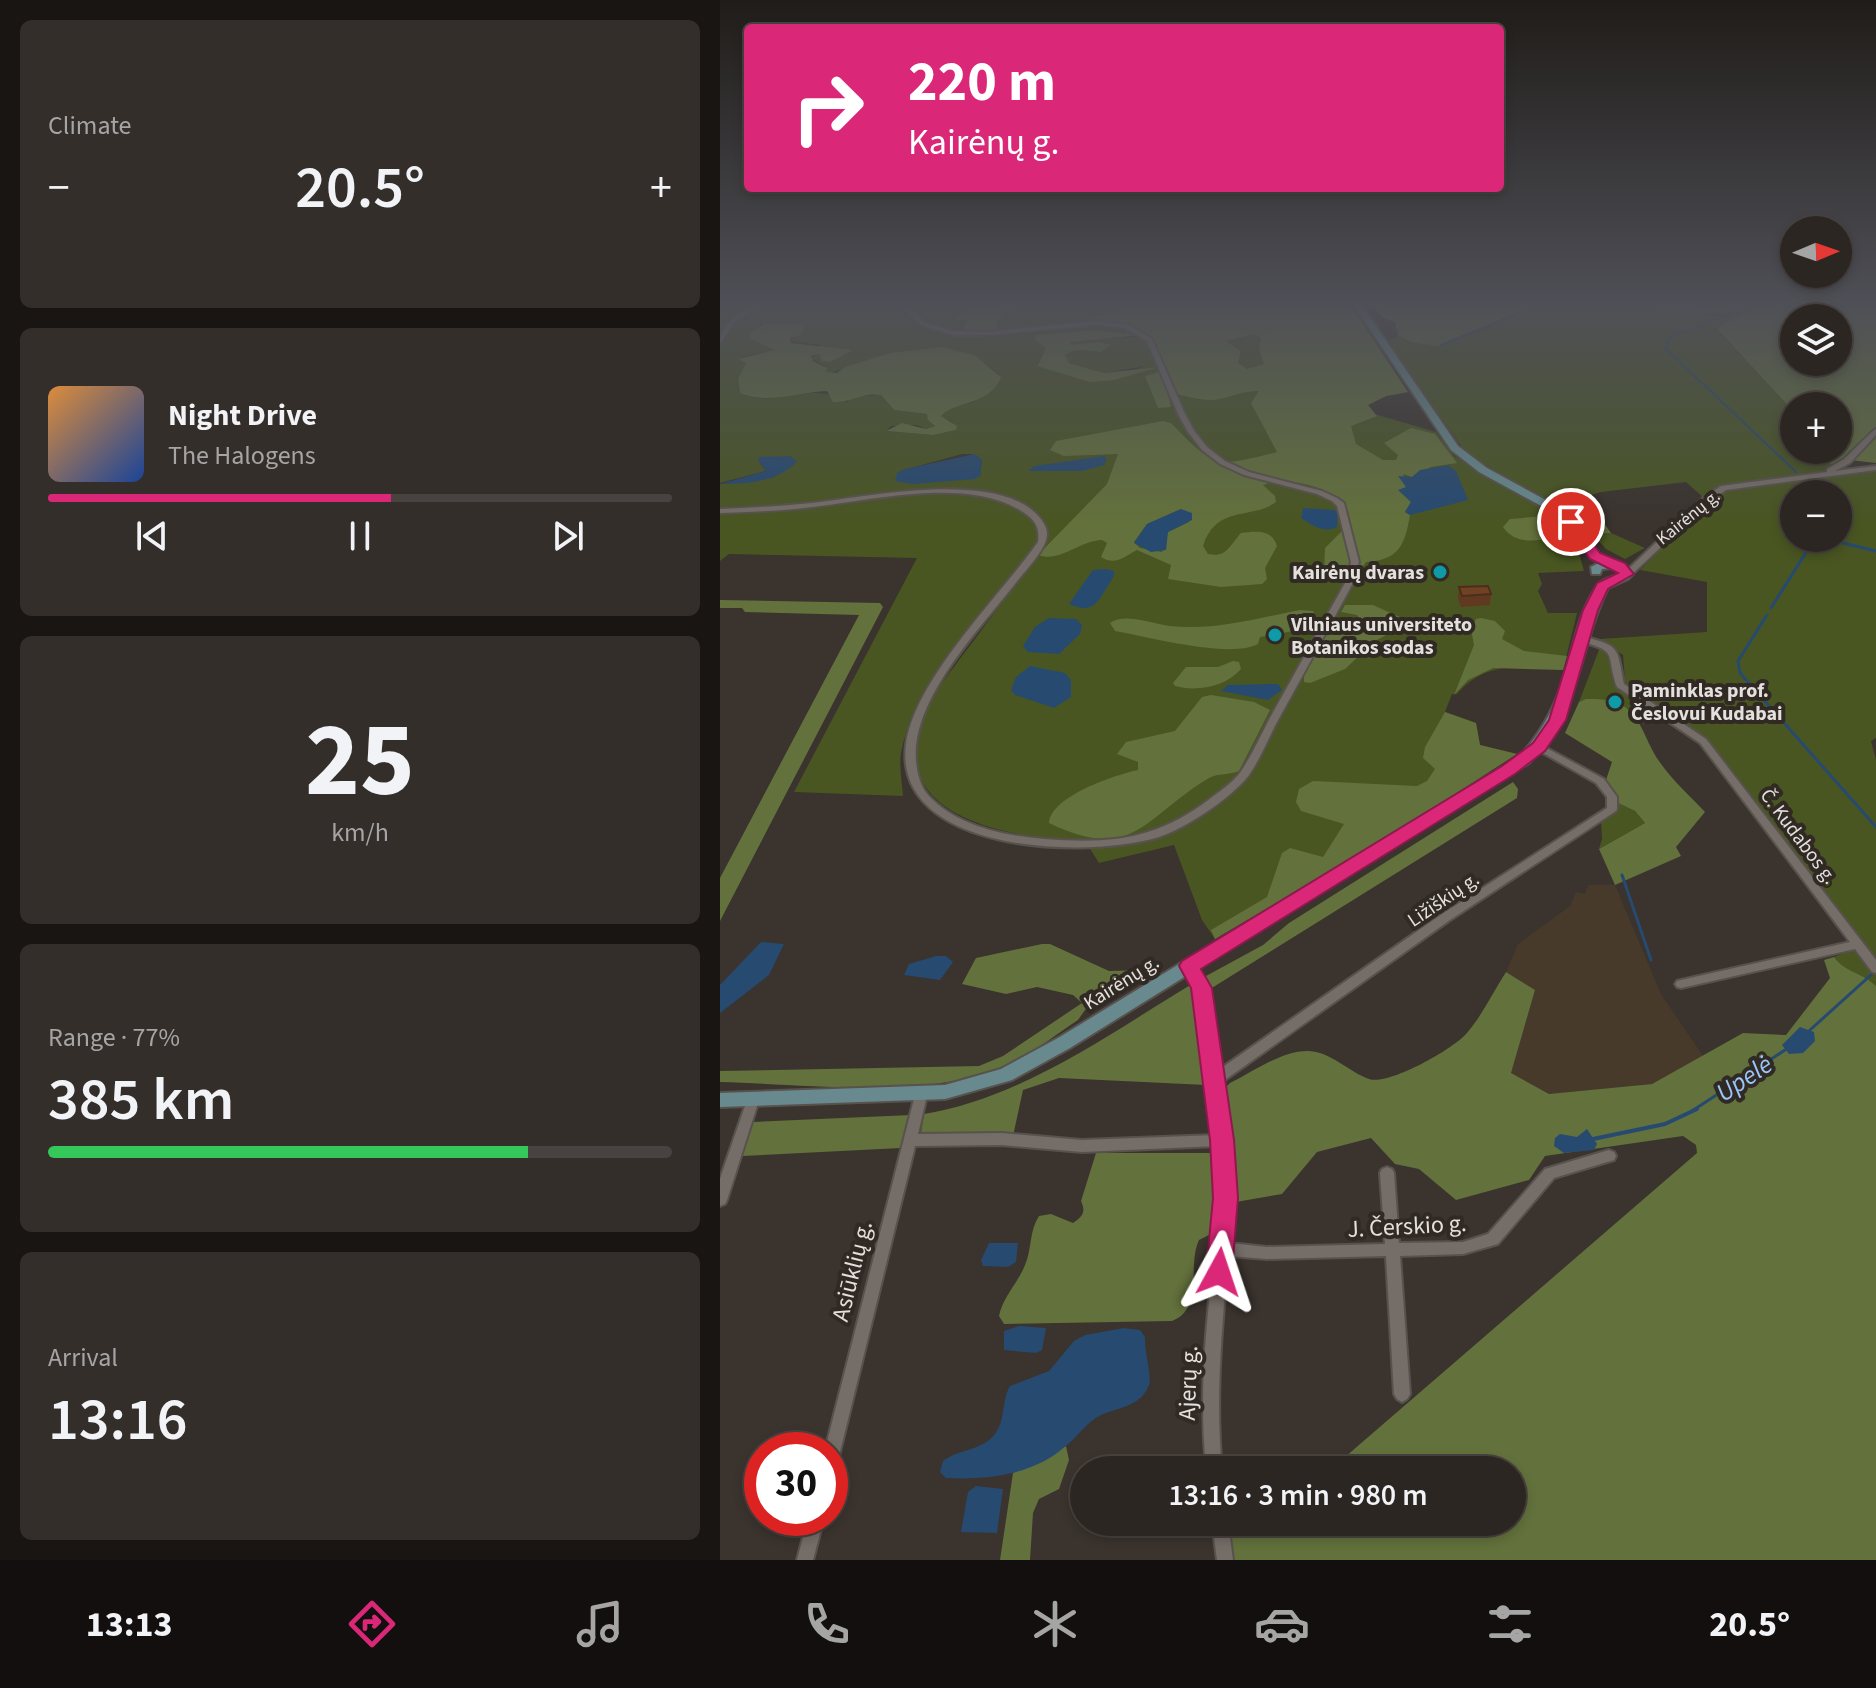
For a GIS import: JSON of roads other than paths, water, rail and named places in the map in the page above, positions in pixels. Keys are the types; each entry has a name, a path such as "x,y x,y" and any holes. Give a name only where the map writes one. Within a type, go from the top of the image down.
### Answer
{"main road":[{"path":"1406,377 1454,448 1483,470 1558,511 1573,524 1595,556 1627,574 1615,580 1596,572 1584,542"},
{"path":"1596,572 1597,567 1613,564"},
{"name":"Kairėnų g.","path":"1591,609 1589,598 1596,572"},
{"name":"Kairėnų g.","path":"720,1100 921,1095 979,1084 1022,1068 1509,770 1539,747 1557,720 1591,609 1602,587 1615,580"}],"street":[{"path":"720,511 880,496 969,492 1016,504 1038,521 1043,532 1042,542 936,682 913,732 911,765 919,790 926,800 957,820 1002,835 1062,845 1112,844 1172,827 1218,798 1242,777 1349,583 1355,562 1341,505 1325,495 1244,474 1198,445 1167,377"},
{"path":"1852,456 1876,431"},
{"path":"1852,462 1872,468"},
{"path":"1831,473 1830,470 1841,464"},
{"name":"Kairėnų g.","path":"1627,574 1645,553 1724,488 1872,468"},
{"name":"Kairėnų g.","path":"1613,564 1645,553"},
{"name":"Č. Kudabos g.","path":"1582,639 1604,645 1614,653 1617,681 1628,693 1703,741 1858,944"},
{"name":"Ližiškių g.","path":"1213,1081 1446,917 1612,809 1612,797 1600,781 1539,747"},
{"path":"1681,984 1858,944 1876,969"},
{"name":"Ajerų g.","path":"1189,966 1201,988 1222,1140 1225,1198 1214,1319 1212,1456"},
{"name":"Asiūklių g.","path":"837,1432 921,1095"},
{"path":"720,1200 753,1100"},
{"path":"910,1140 1002,1139 1082,1146 1222,1140"},
{"name":"J. Čerskio g.","path":"1222,1249 1267,1253 1463,1248 1493,1239 1550,1173 1609,1156"},
{"path":"1387,1173 1402,1394"},
{"path":"805,1560 811,1536"},
{"path":"1222,1536 1225,1560"}],"water":[{"path":"975,454 982,460 980,476 975,479 913,484 895,481 897,473 905,469"},
{"path":"790,456 797,461 772,478 720,484 766,471 759,457"},
{"path":"1107,458 1104,465 1082,471 1028,471 1034,466"},
{"path":"1448,465 1456,471 1468,500 1410,515 1405,512 1411,502 1398,490 1406,487 1398,476 1412,477 1420,470"},
{"path":"1303,508 1338,512 1337,527 1323,529 1309,523 1301,518"},
{"path":"1181,509 1192,513 1192,520 1168,532 1166,550 1151,552 1134,543 1147,524"},
{"path":"1093,570 1114,571 1114,576 1097,602 1086,608 1069,604"},
{"path":"1049,618 1076,619 1082,625 1080,634 1059,654 1028,652 1023,646 1035,627"},
{"path":"1030,666 1065,673 1071,680 1071,697 1054,708 1015,695 1011,690 1016,677"},
{"path":"1278,684 1282,690 1268,700 1221,691 1228,685"},
{"path":"761,942 784,944 769,975 720,1013 720,985"},
{"path":"946,956 953,962 940,980 904,975 909,964"},
{"path":"1800,1027 1814,1032 1815,1041 1803,1053 1789,1054 1782,1045"},
{"path":"1587,1129 1597,1144 1594,1150 1564,1153 1554,1146 1555,1138 1560,1134 1577,1137"},
{"path":"989,1243 1018,1243 1016,1262 1008,1267 983,1266 981,1260"},
{"path":"1019,1326 1046,1328 1042,1350 1036,1353 1004,1350 1004,1331"},
{"path":"1124,1328 1140,1330 1145,1337 1150,1381 1145,1393 1134,1403 1099,1416 1054,1455 1025,1469 978,1478 946,1478 940,1472 943,1461 993,1436 1000,1424 1010,1386 1049,1371 1074,1341 1085,1335"},
{"path":"976,1486 1003,1489 997,1533 961,1532 968,1492"}],"waterway":[{"name":"Upelė","path":"1695,377 1796,472"},
{"path":"1852,545 1876,551"},
{"name":"Upelė","path":"1771,608 1806,552"},
{"name":"Upelė","path":"1767,615 1738,661 1740,673 1876,827"},
{"path":"1622,875 1651,960"},
{"name":"Upelė","path":"1810,1030 1872,974"},
{"name":"Upelė","path":"1692,1111 1785,1050"},
{"name":"Upelė","path":"1593,1139 1665,1124 1697,1109"}],"place":[{"name":"Kairėnų dvaras","path":"1440,572"},
{"name":"Vilniaus universiteto Botanikos sodas","path":"1275,635"},
{"name":"Paminklas prof. Česlovui Kudabai","path":"1615,702"}]}
